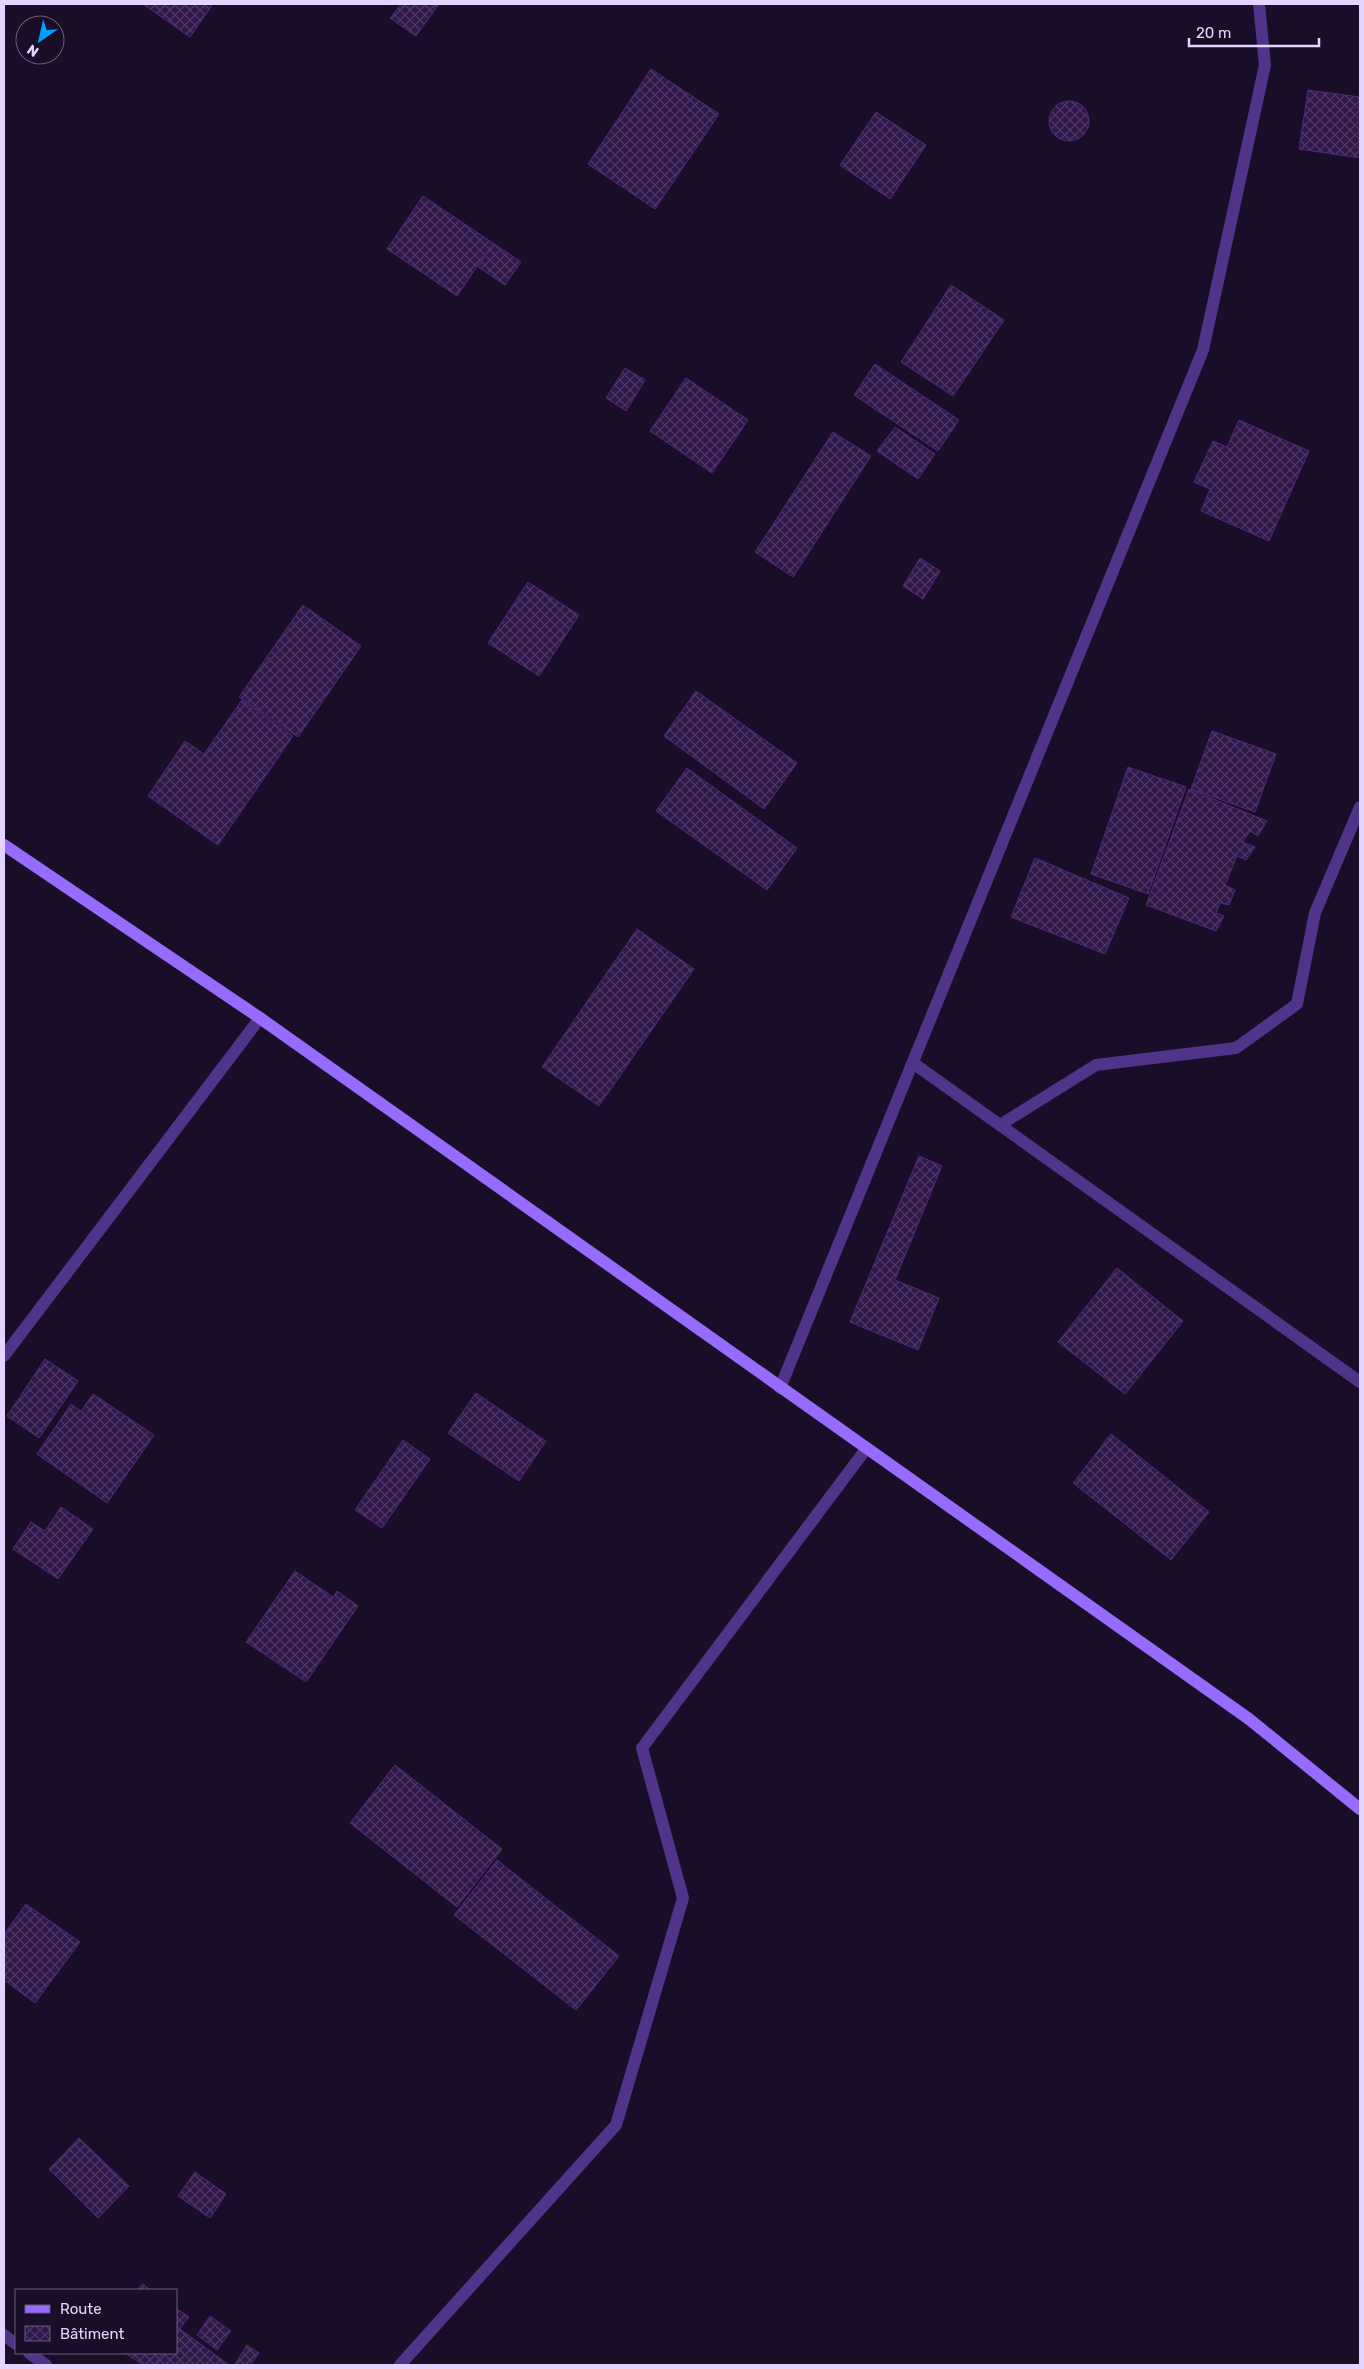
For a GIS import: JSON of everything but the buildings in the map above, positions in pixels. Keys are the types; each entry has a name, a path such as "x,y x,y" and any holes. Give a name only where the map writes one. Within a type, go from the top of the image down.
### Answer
{"street":[{"path":"780,1388 1203,350 1266,65 1259,4"},
{"path":"1000,1125 1096,1065 1236,1048 1297,1004 1315,913 1360,807"},
{"path":"4,845 260,1018 1249,1720 1360,1809"},
{"path":"4,1356 260,1018"},
{"path":"913,1062 1360,1382"},
{"path":"400,2365 616,2125 683,1898 642,1748 866,1449"},
{"path":"4,2335 15,2343"},
{"path":"30,2354 46,2365"}]}
